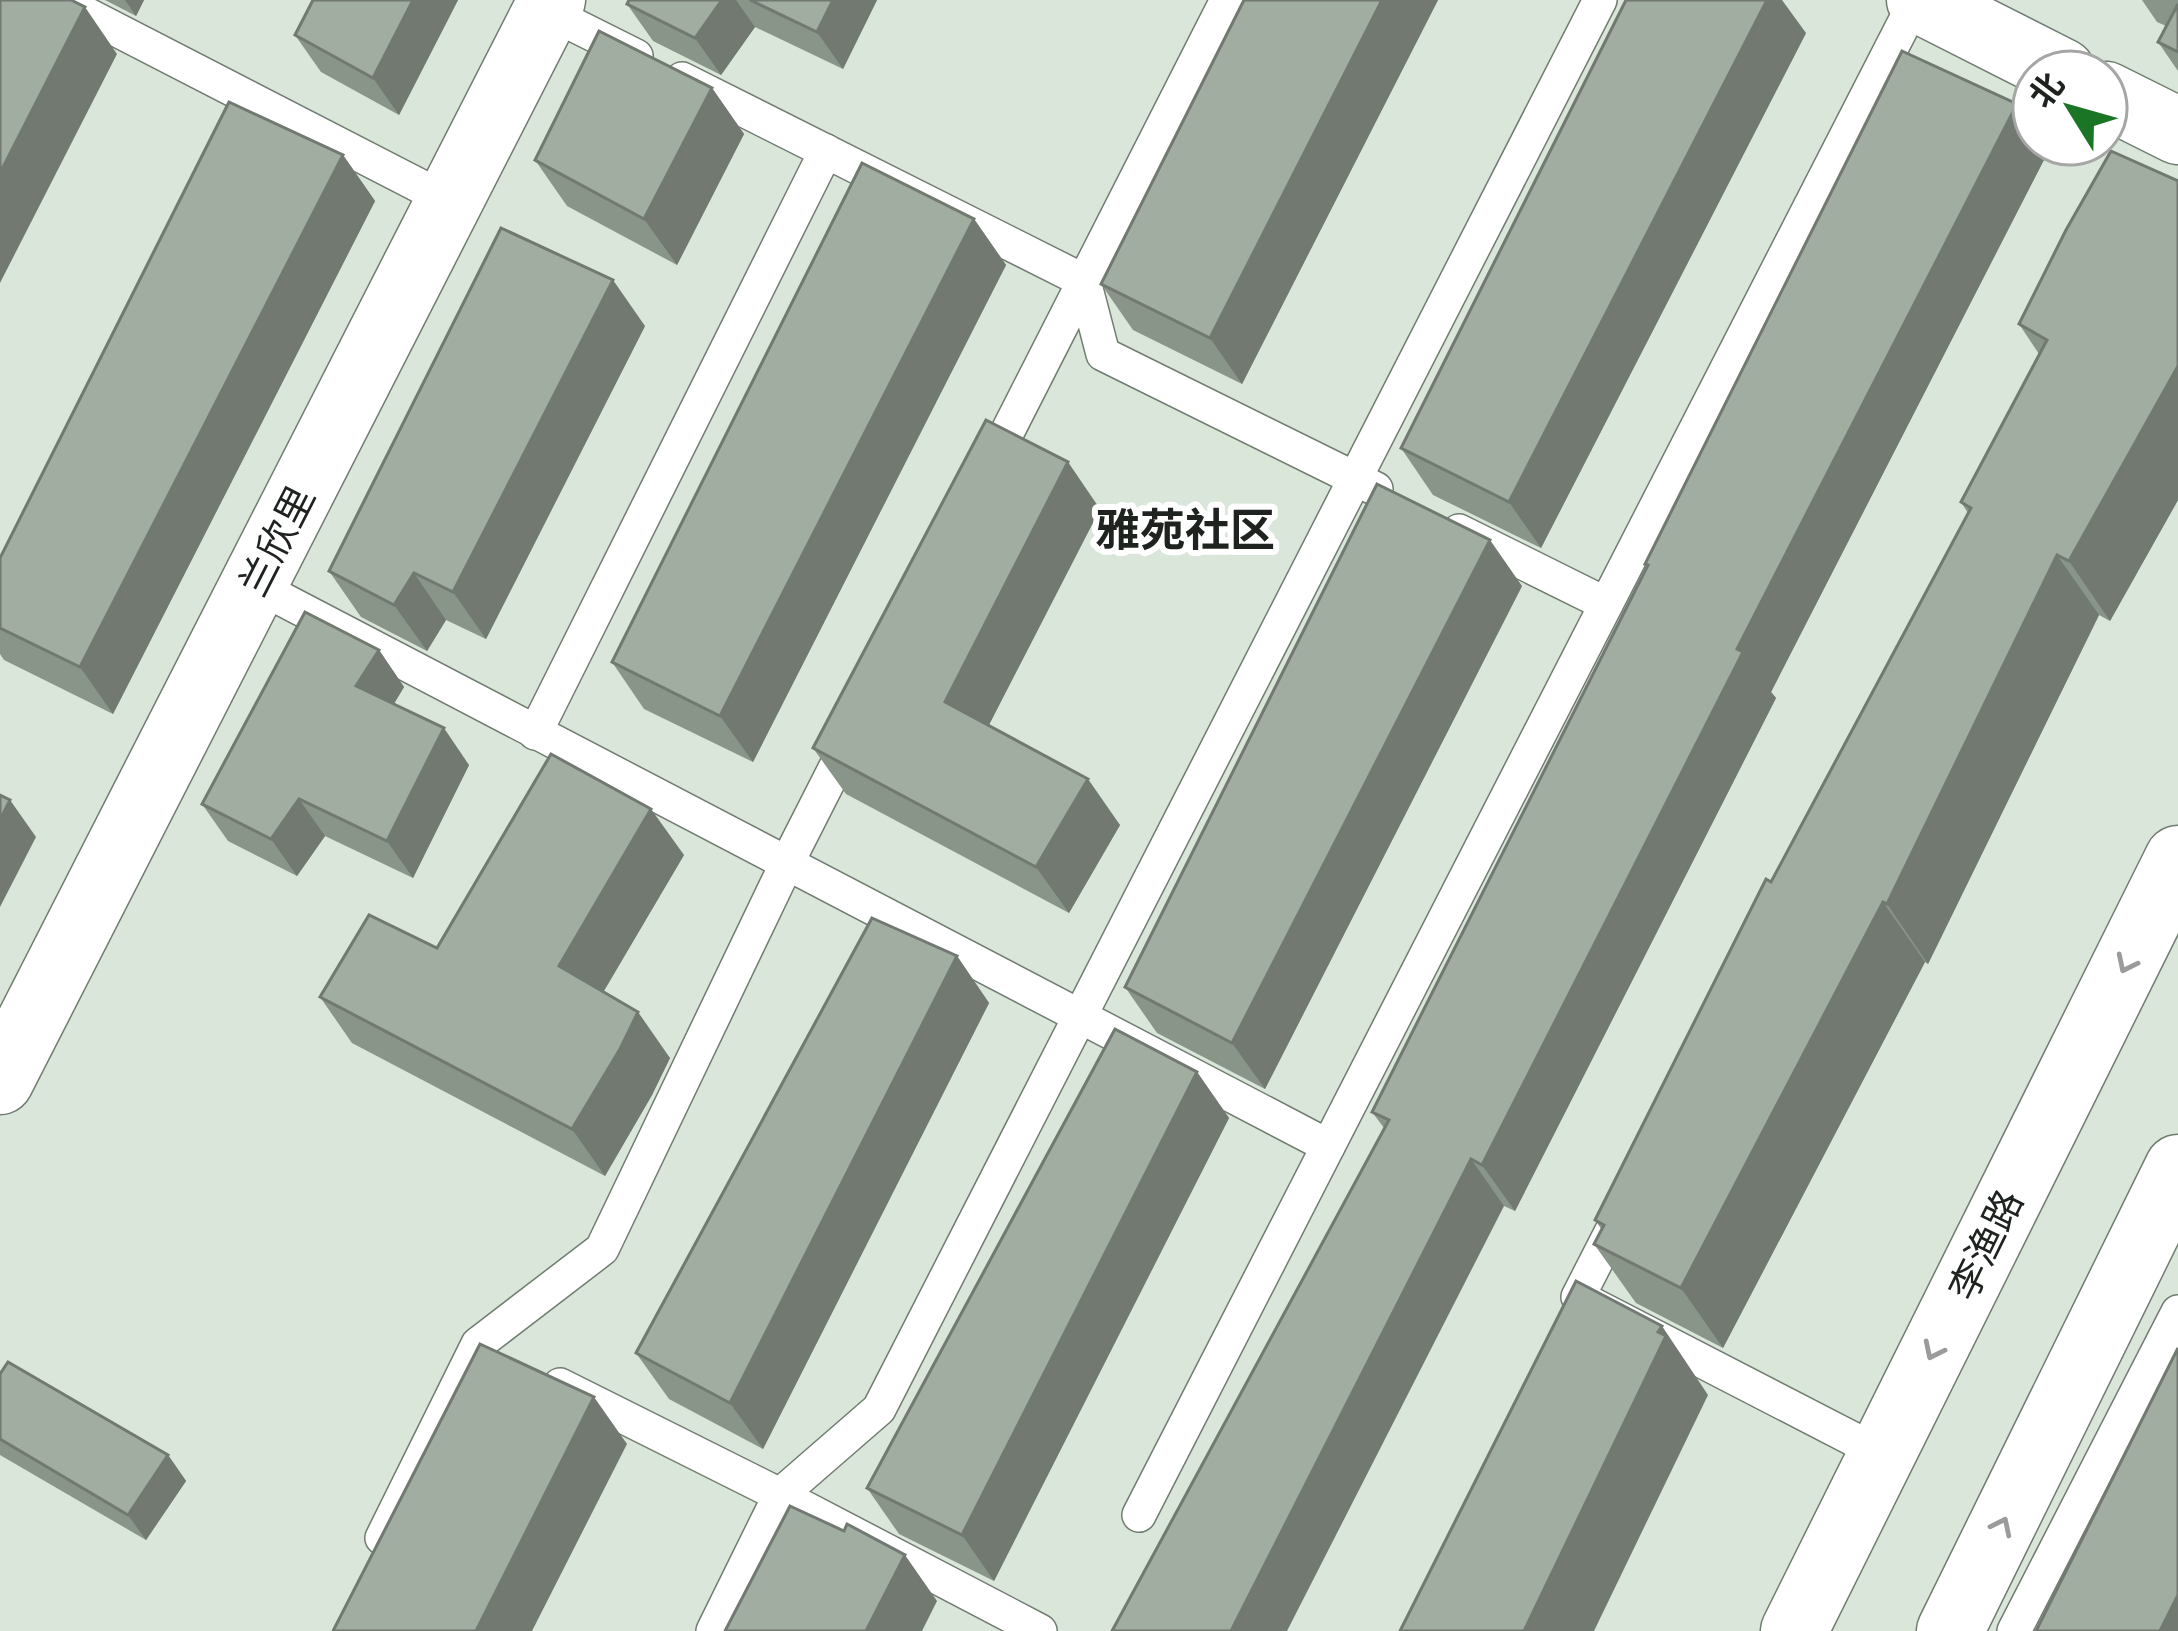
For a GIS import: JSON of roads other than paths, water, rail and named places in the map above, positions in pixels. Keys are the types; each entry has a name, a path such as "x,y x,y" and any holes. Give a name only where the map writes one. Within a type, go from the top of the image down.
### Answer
{"street":[{"path":"1918,0 2014,48"},
{"name":"兰欣里","path":"0,1082 549,6"},
{"path":"2130,110 2167,134"},
{"name":"李渔路","path":"1794,1631 2178,859"},
{"path":"1950,1631 2178,1168"}],"lane":[{"path":"59,0 449,201"},
{"path":"978,489 1227,0"},
{"path":"713,1631 780,1496 879,1409 1600,0"},
{"path":"1139,1515 1918,0"},
{"path":"549,6 1084,280 1103,354 1397,500"},
{"path":"535,733 826,151"},
{"path":"1439,521 1606,604"},
{"path":"254,585 1328,1146"},
{"path":"366,1570 478,1344 602,1249 786,865 872,698"},
{"path":"1632,1191 1578,1298 1882,1454"},
{"path":"2014,1631 2178,1312"},
{"path":"478,1344 1040,1631"}],"district":[{"name":"雅苑社区","path":"1185,530"}]}
